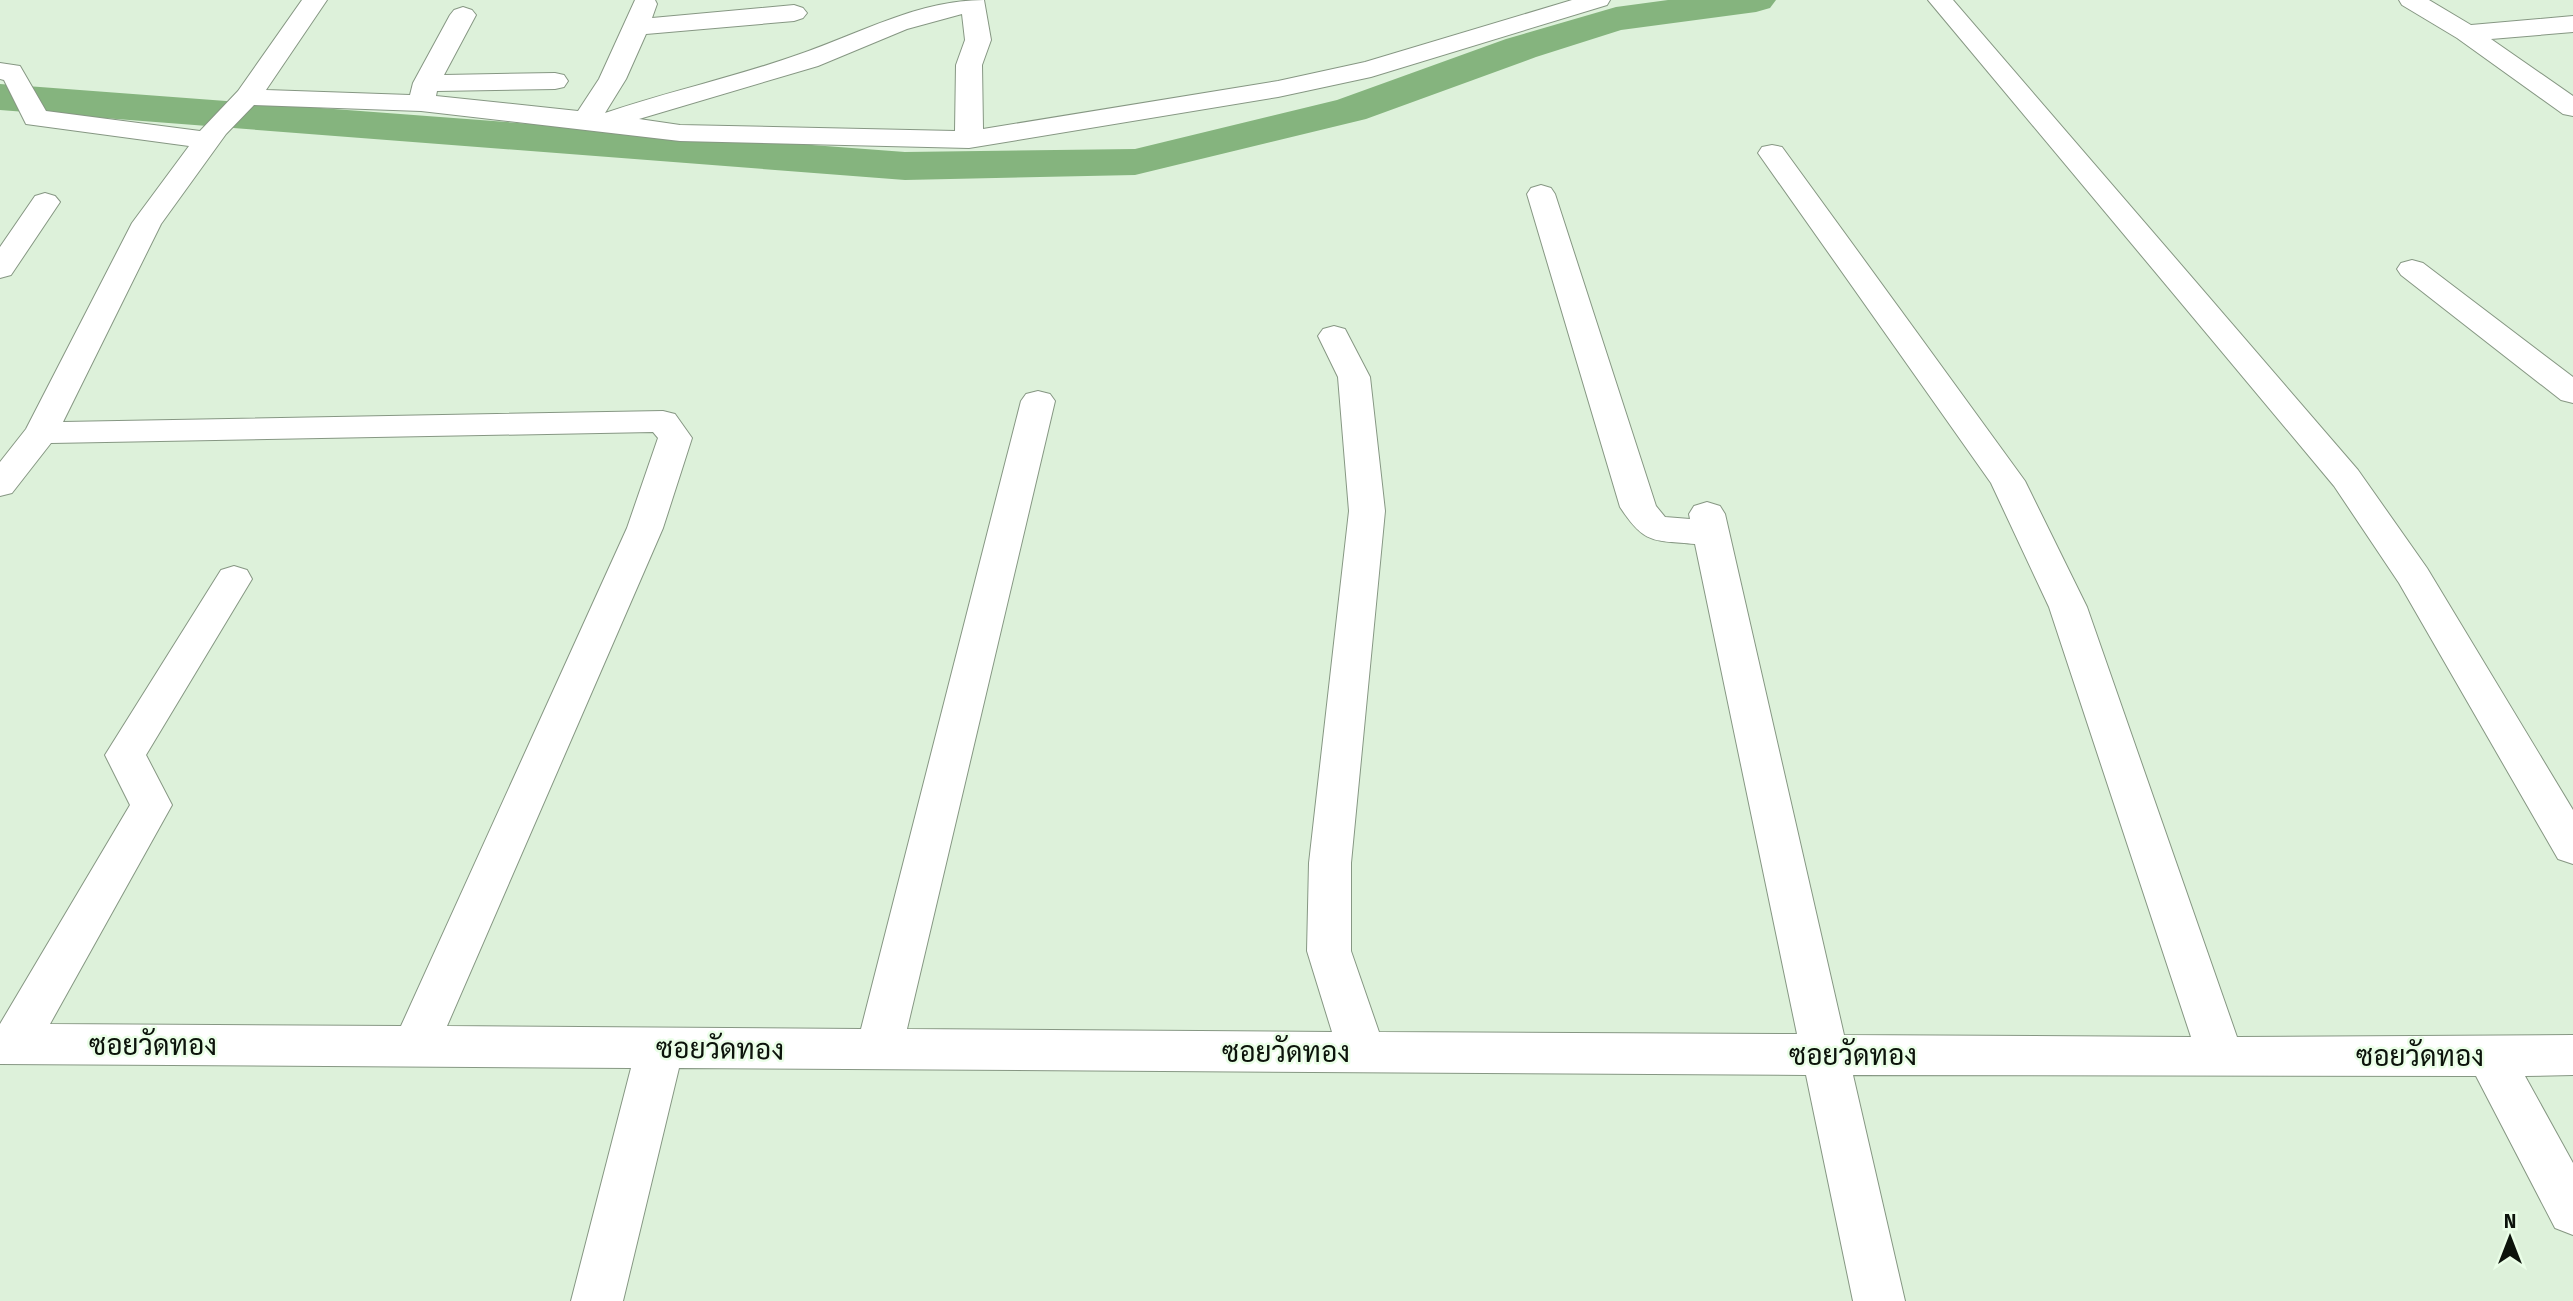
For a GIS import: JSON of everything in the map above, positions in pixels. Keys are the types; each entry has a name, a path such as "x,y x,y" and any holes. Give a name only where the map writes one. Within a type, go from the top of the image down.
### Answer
{"street":[{"path":"0,485 41,433 147,223 211,134 244,102 314,0"},
{"path":"593,121 614,80 646,0"},
{"path":"423,93 680,133 969,140 1278,89 1371,69 1598,0"},
{"path":"1940,0 2346,478 2414,577 2573,847"},
{"path":"2411,0 2466,33 2573,108"},
{"path":"593,121 808,60 901,12 971,2 978,40 969,65 969,140"},
{"path":"636,27 794,13"},
{"path":"423,93 463,15"},
{"path":"2466,33 2573,24"},
{"path":"8,74 36,118 211,134"},
{"path":"244,102 423,93 555,81"},
{"path":"1772,153 2008,481 2067,607 2221,1056"},
{"path":"1541,194 1638,507 1655,528 1709,524 1879,1301"},
{"path":"0,269 10,244 21,235 45,202"},
{"path":"2412,269 2573,393"},
{"path":"1334,335 1354,377 1367,511 1330,863 1329,951 1362,1052"},
{"path":"879,1051 1038,401"},
{"path":"41,433 663,421 675,438 645,528 415,1046"},
{"path":"7,1044 151,805 125,755 234,579"},
{"name":"ซอยวัดทอง","path":"7,1044 879,1051 2573,1055"},
{"path":"597,1301 660,1048"},
{"path":"2490,1056 2573,1212"}],"waterway":[{"path":"0,97 905,166 1135,162 1351,110 1521,48 1616,19 1756,0"}]}
